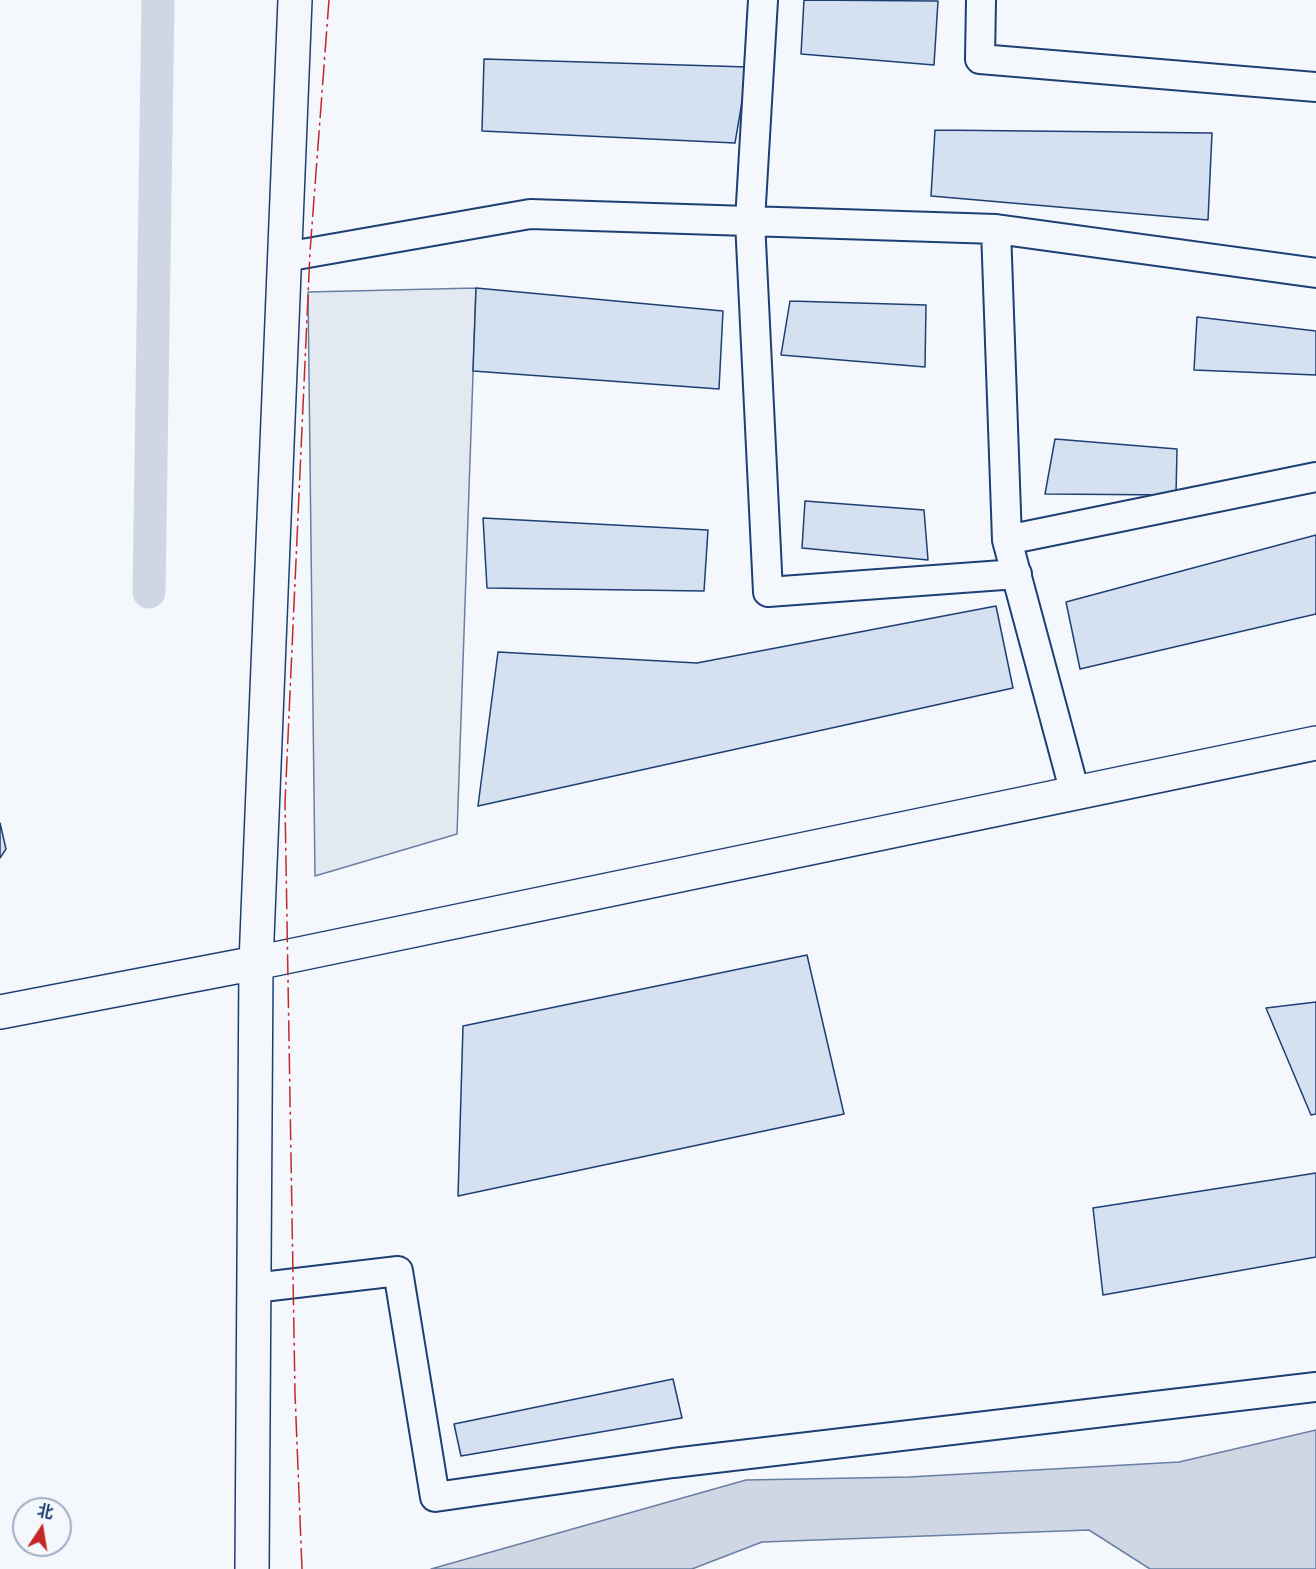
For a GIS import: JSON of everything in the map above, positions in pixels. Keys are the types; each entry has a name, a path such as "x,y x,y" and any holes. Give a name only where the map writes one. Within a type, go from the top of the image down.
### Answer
{"street":[{"path":"252,1569 256,963 295,0"},
{"path":"763,0 750,221 768,592 1017,574"},
{"path":"981,0 980,59 1316,87"},
{"path":"285,257 530,214 996,229 1316,273"},
{"path":"996,229 1007,540 1076,793"},
{"path":"1007,540 1316,477"},
{"path":"0,1012 256,963 1316,743"},
{"path":"254,1288 398,1271 435,1497 673,1463 1316,1387"}],"shaded area":[{"path":"476,288 457,834 315,876 308,292"},
{"path":"1316,1430 1316,1569 1150,1569 1089,1530 762,1542 692,1569 431,1569 746,1480 909,1477 1179,1462"}],"building":[{"path":"804,0 938,1 934,65 801,54"},
{"path":"484,59 748,67 735,143 482,131"},
{"path":"935,130 1212,133 1208,220 931,196"},
{"path":"476,288 723,311 719,389 473,371"},
{"path":"790,301 926,305 925,367 781,355"},
{"path":"1197,317 1316,331 1316,375 1194,370"},
{"path":"1055,439 1177,449 1176,495 1045,494"},
{"path":"805,501 924,510 928,560 802,548"},
{"path":"483,518 708,530 704,591 487,588"},
{"path":"1316,535 1316,614 1080,669 1066,602"},
{"path":"996,606 1013,688 478,806 498,652 697,663"},
{"path":"0,823 6,849 0,858"},
{"path":"807,955 844,1114 458,1196 463,1026"},
{"path":"1316,1002 1316,1114 1311,1115 1266,1008"},
{"path":"1316,1173 1316,1257 1103,1295 1093,1208"},
{"path":"673,1379 682,1418 461,1456 454,1424"}],"waterway":[{"path":"149,592 158,0"}],"power":[{"path":"302,1569 295,1393 285,803 310,252 329,0"}]}
